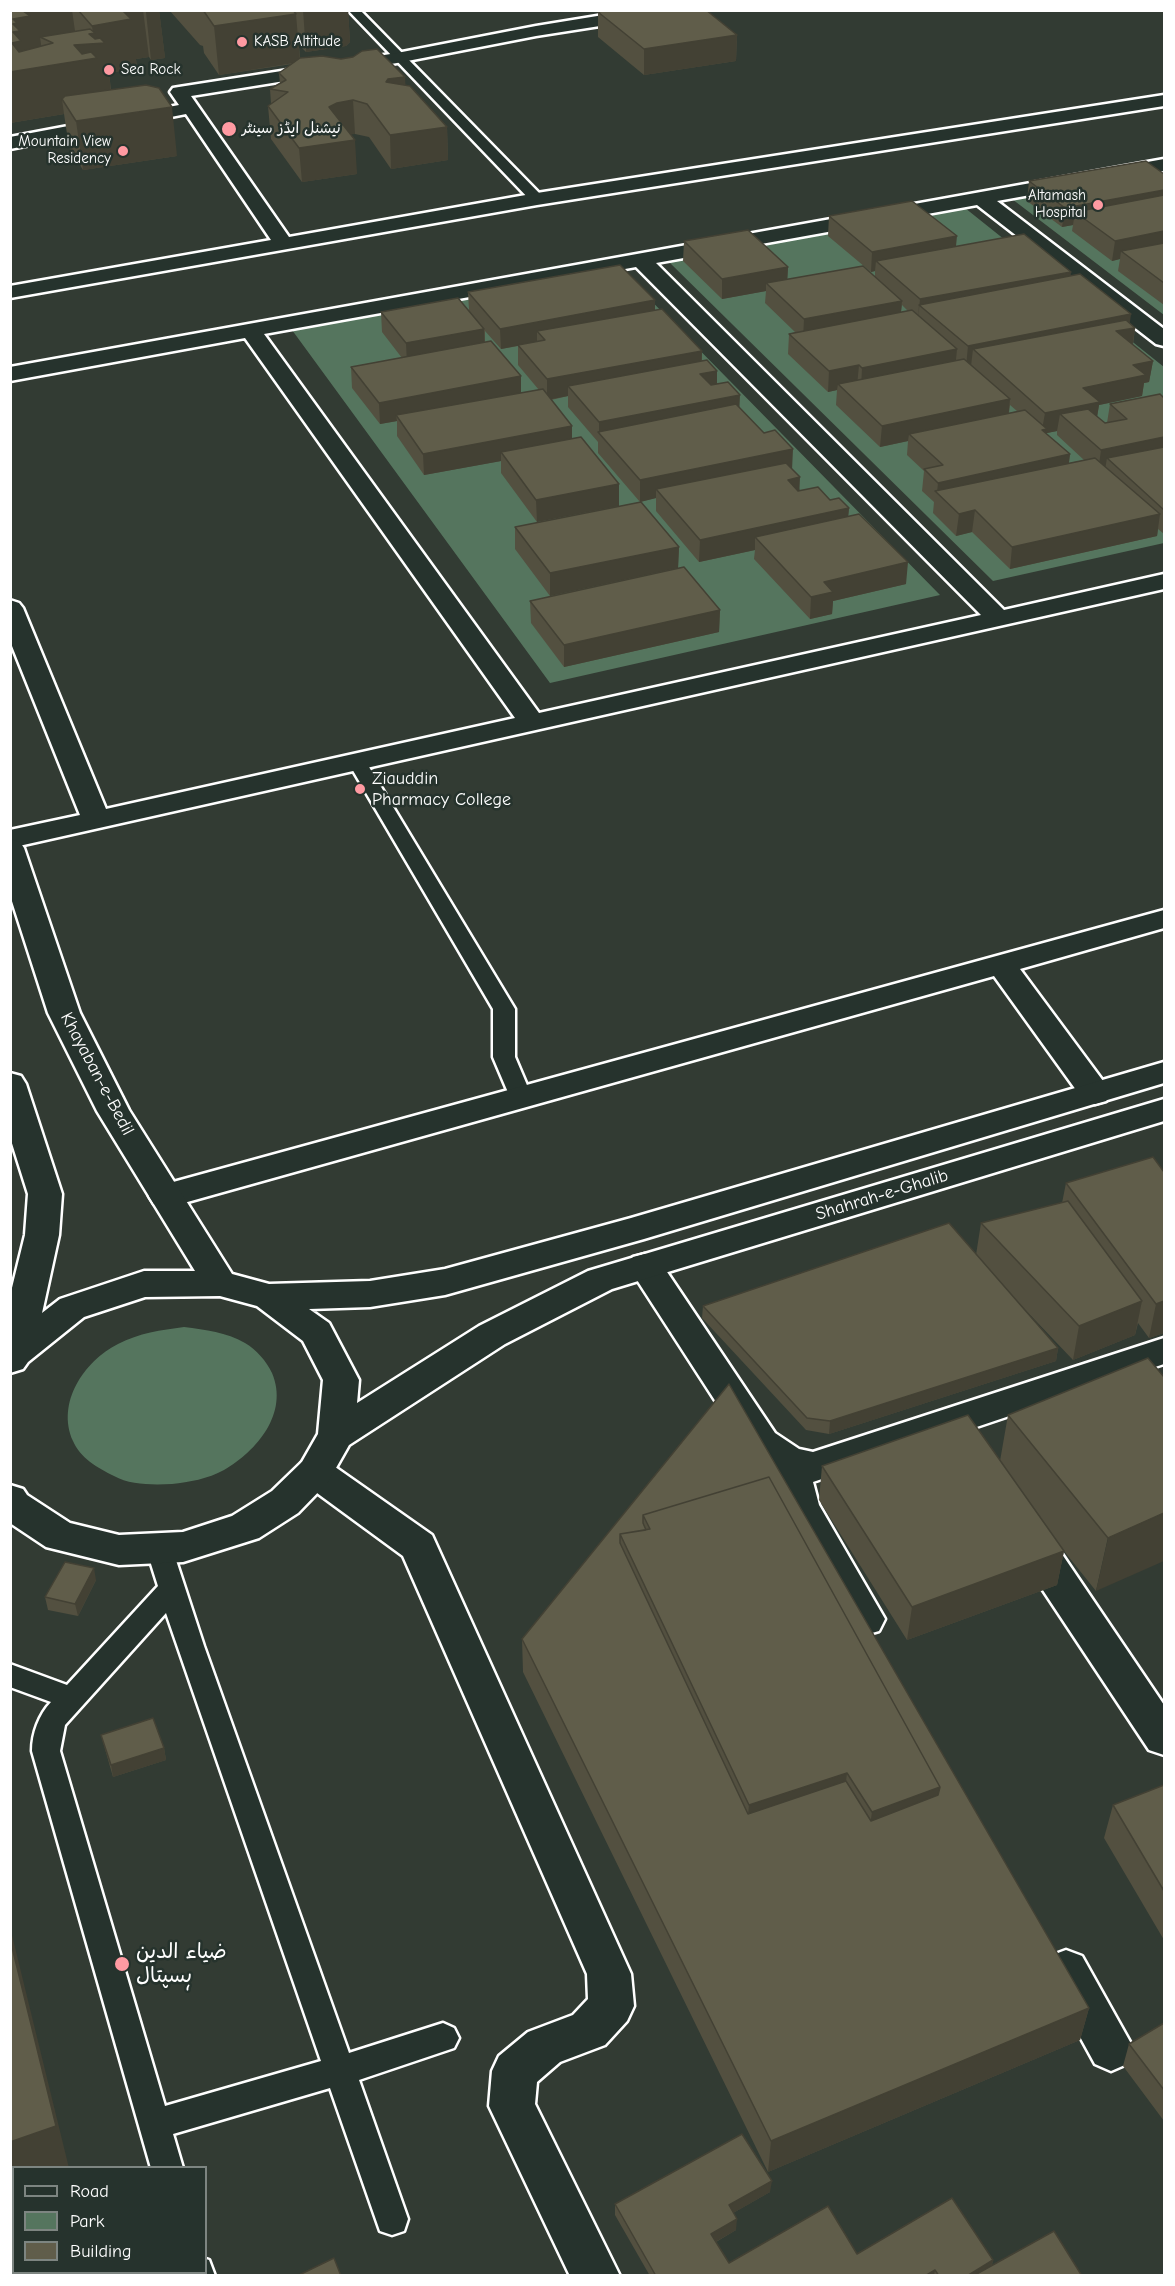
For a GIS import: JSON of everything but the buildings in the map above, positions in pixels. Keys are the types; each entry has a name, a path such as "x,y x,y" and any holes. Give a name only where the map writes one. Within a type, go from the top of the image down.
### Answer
{"street":[{"path":"285,245 179,92 397,58 536,31 670,10"},
{"path":"10,292 537,199 1164,102"},
{"path":"10,143 191,108"},
{"path":"10,375 1164,165"},
{"path":"981,198 1164,339"},
{"path":"641,260 999,619"},
{"path":"252,331 532,723"},
{"path":"10,839 1164,582"},
{"path":"10,608 96,820"},
{"name":"Khayaban-e-Bedil","path":"10,848 64,1012 113,1111 220,1283"},
{"path":"166,1196 1164,919"},
{"path":"1001,964 1095,1093"},
{"name":"Shahrah-e-Ghalib","path":"269,1297 370,1294 445,1282 633,1230 1164,1072"},
{"path":"10,1084 45,1194 42,1236 13,1356"},
{"name":"Shahrah-e-Ghalib","path":"336,1435 492,1335 600,1280 1164,1110"},
{"path":"645,1266 762,1443 779,1457 794,1465 813,1467 961,1436 1123,1365 1164,1351"},
{"path":"12,1505 60,1536 119,1550 183,1547 245,1527 285,1502 315,1472 336,1435 341,1380 316,1332 269,1297 220,1283 144,1284 72,1308 13,1356"},
{"path":"1123,1365 1144,1393"},
{"path":"794,1465 794,1488 801,1508 884,1654"},
{"path":"315,1472 418,1546 609,1974 611,2006 589,2030 544,2047 515,2071 512,2106 596,2276"},
{"path":"1011,1510 1164,1738"},
{"path":"1046,1935 1111,2049"}],"lane":[{"path":"353,10 397,58 537,199"},
{"path":"357,762 504,1009 506,1022 503,1043 506,1067 521,1097"},
{"path":"159,1548 392,2219"},
{"path":"166,2166 46,1751 53,1719 172,1589"},
{"path":"10,1675 71,1698"},
{"path":"154,2124 339,2071 442,2038"}],"green space":[{"path":"1164,172 1164,315 1012,199"},
{"path":"965,208 1164,367 1164,543 993,581 668,261"},
{"path":"622,271 940,595 550,683 292,330"},
{"path":"184,1327 231,1336 257,1352 272,1373 276,1388 273,1416 258,1442 236,1462 218,1473 198,1480 172,1484 142,1484 120,1479 90,1462 80,1453 73,1441 68,1412 76,1385 94,1361 118,1344 142,1335"}],"place":[{"name":"KASB Altitude","path":"242,42"},
{"name":"Sea Rock","path":"109,70"},
{"name":"نیشنل ایڈز سینٹر","path":"229,129"},
{"name":"Mountain View Residency","path":"123,151"},
{"name":"Altamash Hospital","path":"1098,205"},
{"name":"Ziauddin Pharmacy College","path":"360,789"},
{"name":"ضیاء الدین ہسپتال","path":"122,1964"}]}
